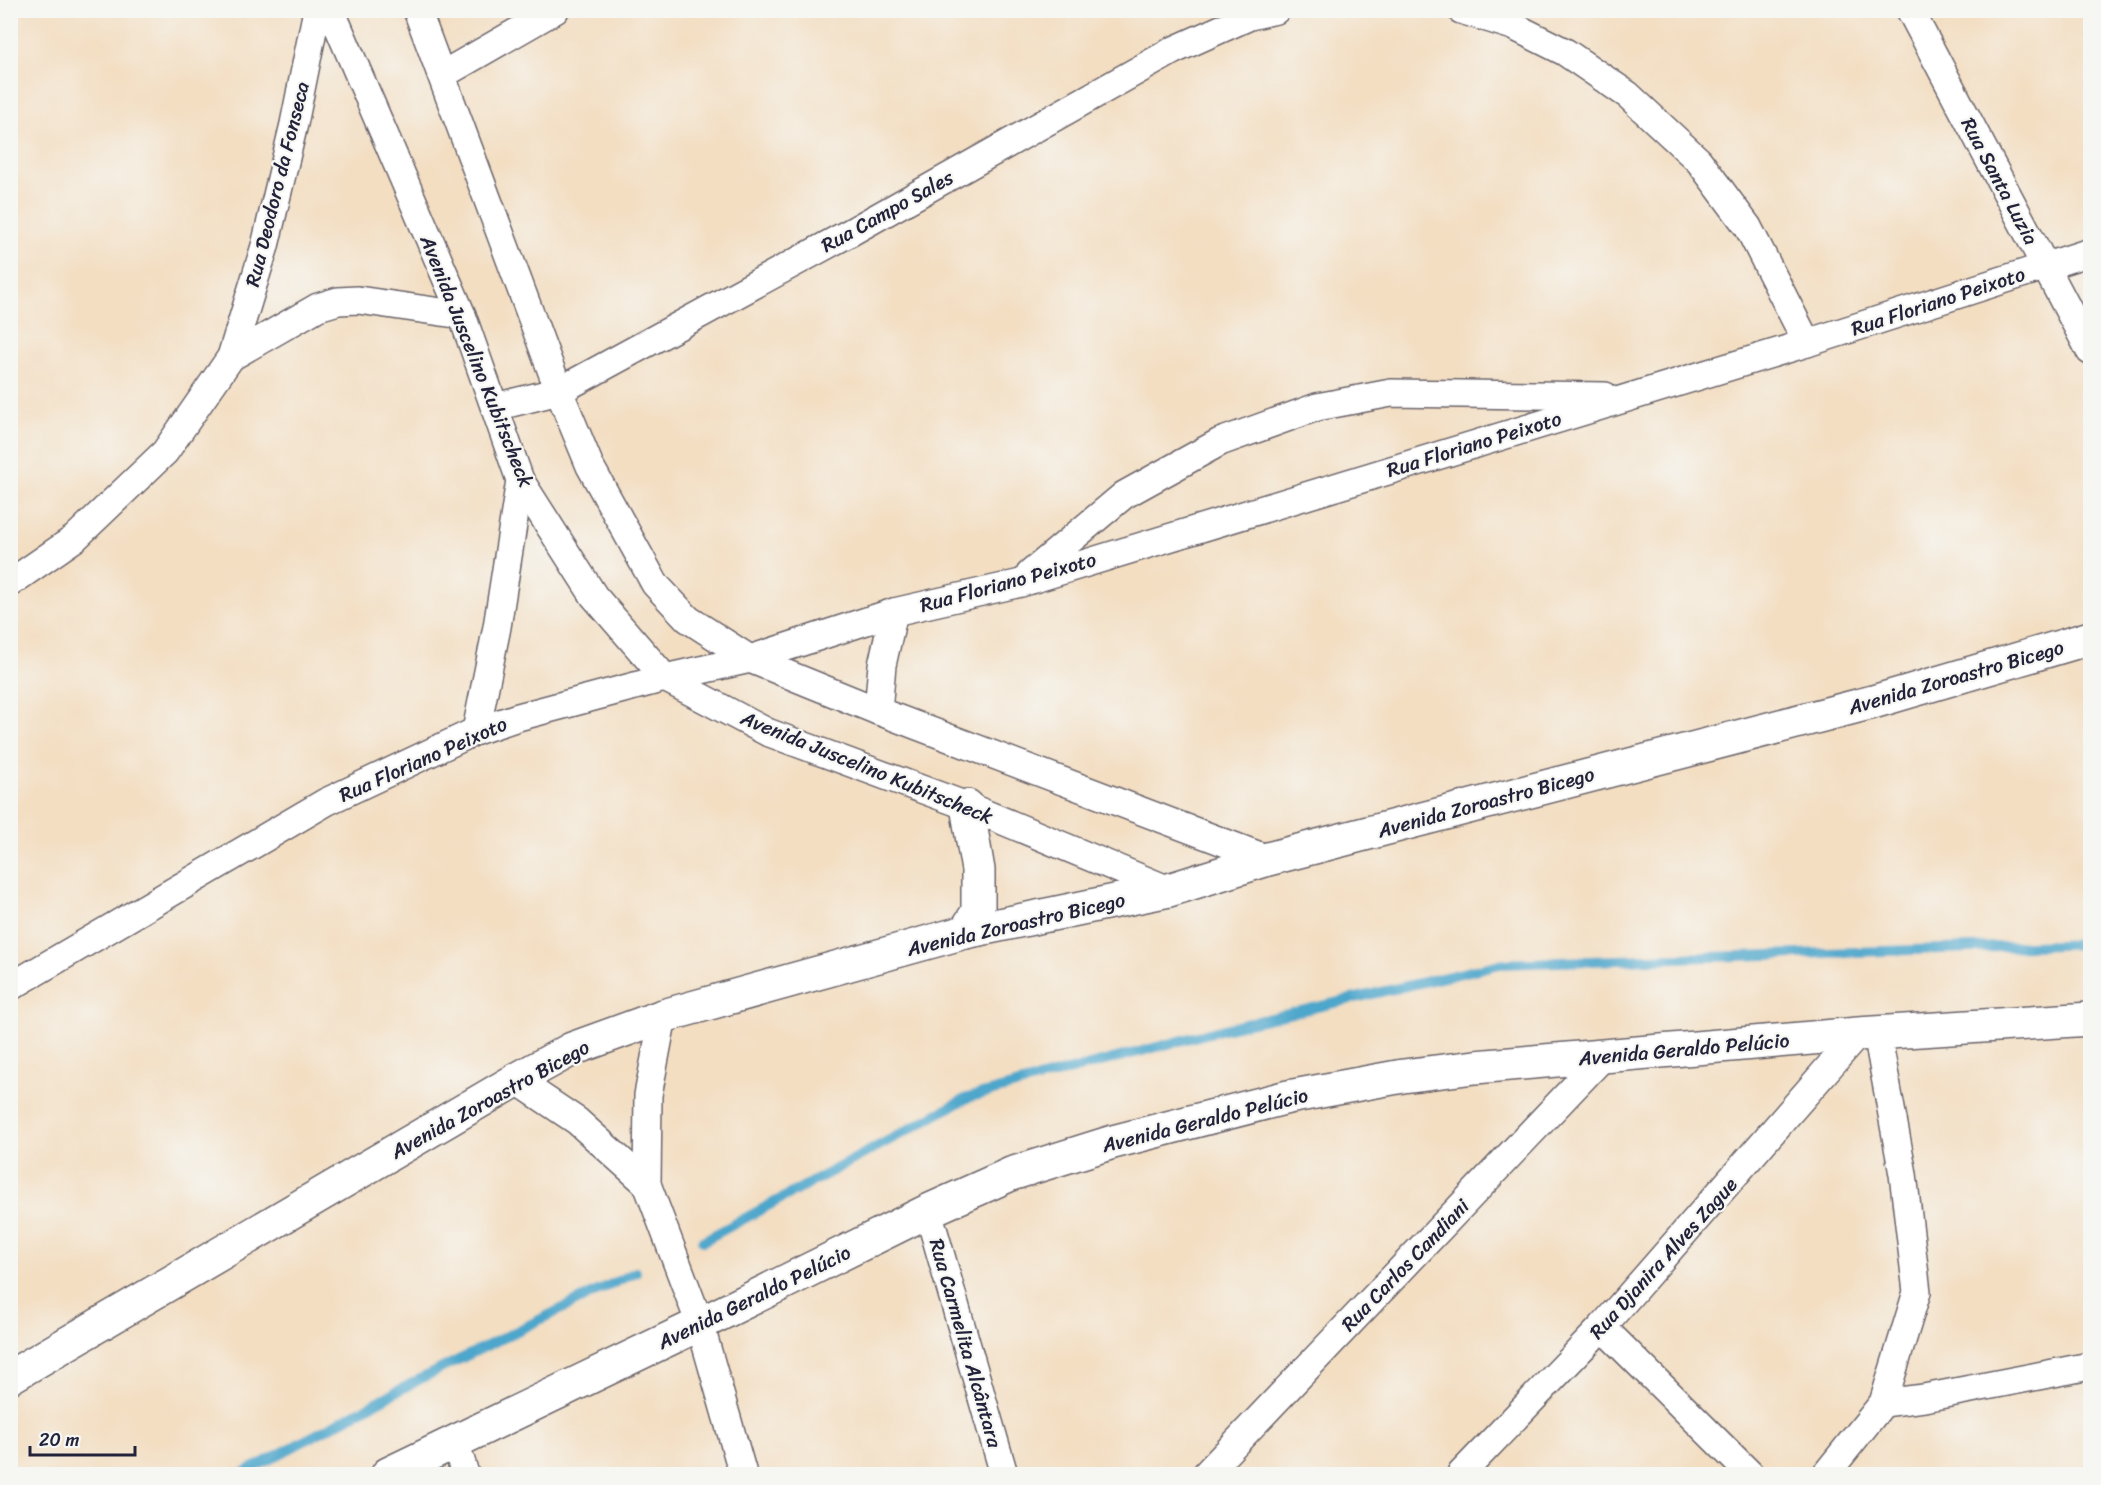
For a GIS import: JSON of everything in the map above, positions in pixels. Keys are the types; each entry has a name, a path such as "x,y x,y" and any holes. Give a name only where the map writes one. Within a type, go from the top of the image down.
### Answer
{"street":[{"name":"Rua Deodoro da Fonseca","path":"10,583 75,538 165,452 231,357 265,246 294,124 316,10"},
{"name":"Avenida Juscelino Kubitscheck","path":"331,10 462,315 520,480 594,596 665,678 767,732 967,807 1169,890"},
{"path":"417,10 559,391 590,466 655,584 688,619 750,659 878,711 1268,859"},
{"path":"442,75 555,10"},
{"name":"Rua Campo Sales","path":"495,407 559,391 851,232 1174,50 1250,16 1276,10"},
{"path":"1461,10 1514,26 1565,52 1628,95 1699,161 1748,228 1807,343"},
{"name":"Rua Santa Luzia","path":"1910,10 2091,351"},
{"name":"Rua Floriano Peixoto","path":"10,987 326,802 476,731 518,717 665,678 750,659 894,612 1021,583 1807,343 2091,252"},
{"name":"Rua Deodoro da Fonseca","path":"231,357 318,307 338,301 358,300 462,315"},
{"path":"1021,583 1124,495 1220,442 1317,406 1390,393 1630,397"},
{"path":"476,731 497,627 520,480"},
{"path":"878,711 882,665 894,612"},
{"name":"Avenida Zoroastro Bicego","path":"10,1377 516,1080 572,1050 663,1016 965,932 1169,890 1268,859 1873,702 2091,638"},
{"path":"965,932 978,912 978,870 967,807"},
{"path":"663,1016 648,1095 647,1184 700,1324 743,1474"},
{"name":"Avenida Geraldo Pelúcio","path":"388,1474 928,1211 1011,1174 1113,1142 1288,1097 1433,1072 1867,1034 2091,1019"},
{"path":"1826,1474 1883,1403 1917,1293 1904,1174 1867,1034"},
{"name":"Rua Djanira Alves Zague","path":"1461,1474 1602,1327 1867,1034"},
{"name":"Rua Carlos Candiani","path":"1206,1474 1604,1056"},
{"path":"516,1080 577,1121 647,1184"},
{"name":"Rua Carmelita Alcântara","path":"928,1211 1004,1474"},
{"path":"1602,1327 1750,1474"},
{"path":"1883,1403 1924,1398 2091,1366"},
{"path":"455,1441 465,1474"}],"waterway":[{"path":"703,1241 967,1098 1224,1029 1500,964 2090,944"},
{"path":"242,1474 422,1378 636,1272"}]}
